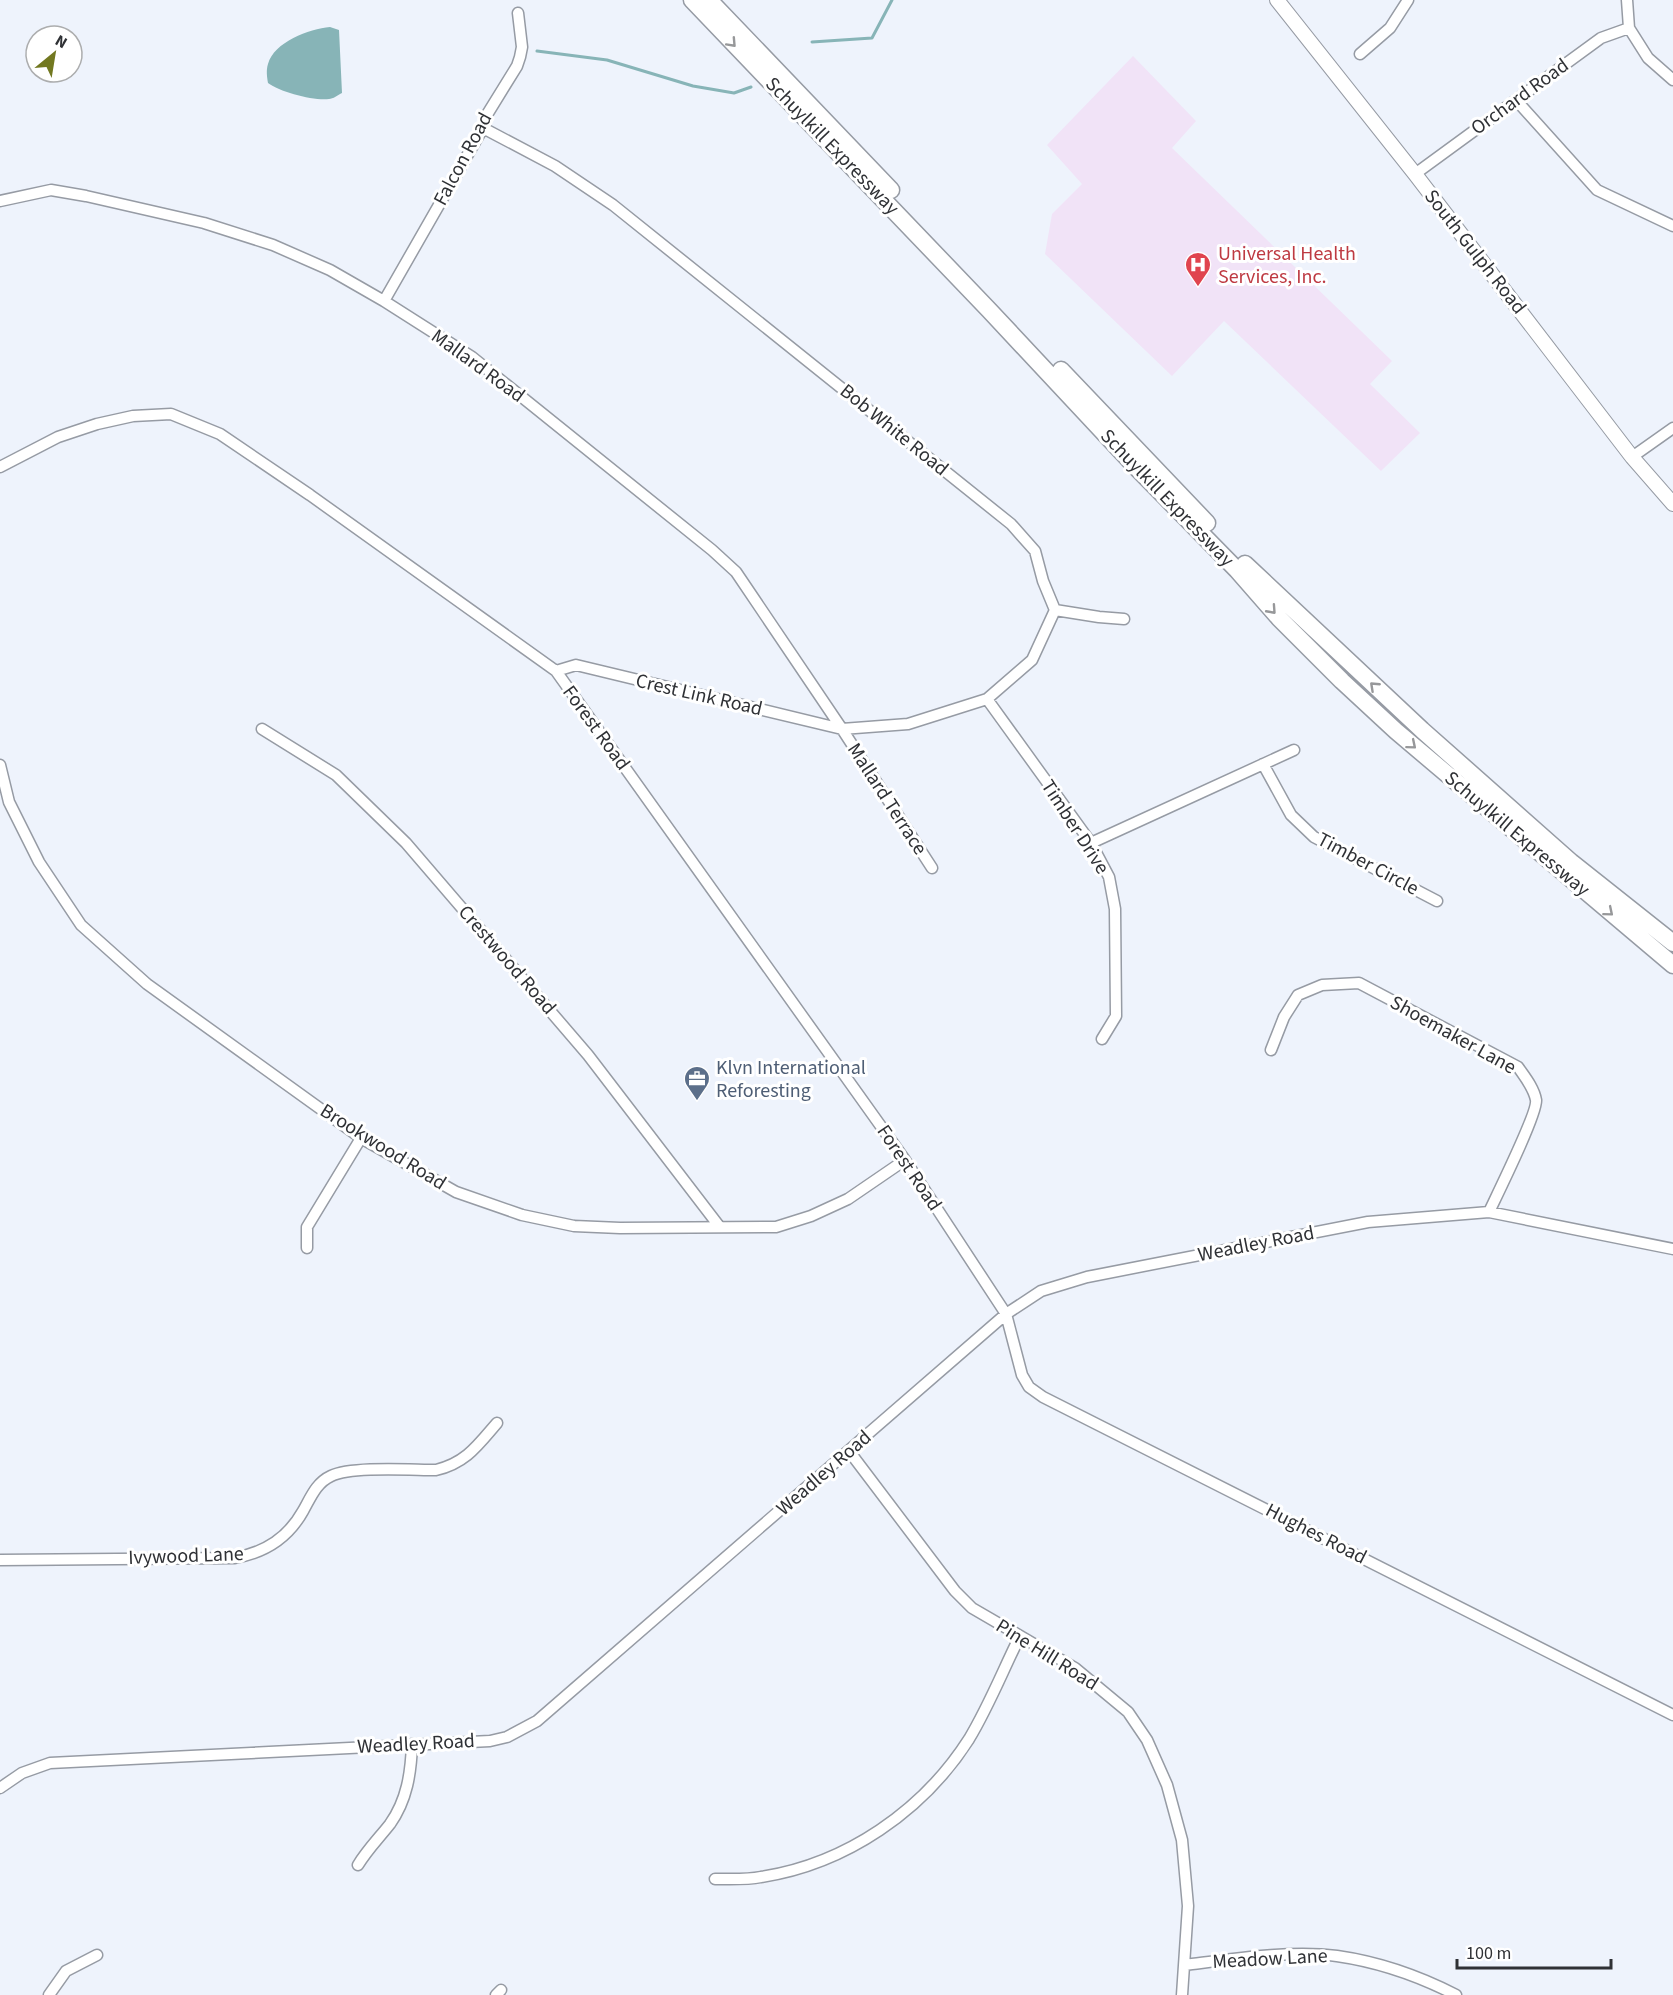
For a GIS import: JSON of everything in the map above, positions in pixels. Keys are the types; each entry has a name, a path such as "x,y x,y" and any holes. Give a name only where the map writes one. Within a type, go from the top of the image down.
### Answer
{"highway":[{"name":"Schuylkill Expressway","path":"692,0 982,302 1134,465 1237,570 1279,618 1342,681 1396,731 1673,965"},
{"name":"Schuylkill Expressway","path":"710,0 1261,580 1422,730 1571,862 1673,943"}],"main road":[{"name":"South Gulph Road","path":"1277,0 1415,174 1632,457 1673,504"}],"street":[{"path":"1360,54 1390,28 1408,0"},
{"path":"1627,0 1629,28 1648,57 1673,80"},
{"name":"Falcon Road","path":"384,301 483,128 488,113 517,66 522,47 518,13"},
{"name":"Orchard Road","path":"1415,174 1601,38 1629,28"},
{"path":"1516,100 1597,190 1673,226"},
{"name":"Bob White Road","path":"483,128 555,166 614,205 1011,524 1035,550 1043,581 1055,610"},
{"name":"Mallard Road","path":"0,201 51,190 204,223 273,245 330,270 384,301 472,357 712,550 736,572 842,729"},
{"name":"Forest Road","path":"0,467 58,436 133,416 171,414 220,434 310,495 555,671 905,1160 1006,1314"},
{"path":"1632,457 1673,428"},
{"path":"842,729 909,724 987,699 1032,660 1055,610 1124,619"},
{"name":"Crest Link Road","path":"555,671 576,665 842,729"},
{"name":"Timber Drive","path":"987,699 1091,843 1109,877 1115,909 1116,1016 1102,1039"},
{"name":"Crestwood Road","path":"261,729 336,775 406,843 588,1055 719,1226"},
{"name":"Mallard Terrace","path":"842,729 932,868"},
{"path":"1091,843 1294,750"},
{"name":"Timber Circle","path":"1263,764 1291,815 1314,837 1437,901"},
{"name":"Brookwood Road","path":"0,765 9,802 34,852 81,925 147,984 361,1138 456,1192 522,1215 574,1226 776,1227 811,1216 848,1199 905,1160"},
{"name":"Shoemaker Lane","path":"1271,1050 1284,1017 1299,995 1322,985 1359,983 1518,1067 1532,1088 1537,1102 1489,1212"},
{"path":"307,1248 307,1227 361,1138"},
{"name":"Weadley Road","path":"0,1788 22,1773 50,1763 490,1741 522,1730 537,1721 1006,1314 1041,1291 1088,1277 1368,1222 1489,1212 1673,1249"},
{"name":"Hughes Road","path":"1006,1314 1022,1375 1029,1387 1043,1397 1673,1715"},
{"name":"Ivywood Lane","path":"0,1560 247,1556 277,1542 289,1531 319,1484 329,1477 349,1471 436,1470 449,1467 470,1454 497,1423"},
{"name":"Pine Hill Road","path":"849,1451 955,1591 972,1608 1075,1668 1128,1712 1148,1740 1167,1785 1182,1840 1188,1905 1182,1995"},
{"path":"715,1879 762,1877 815,1862 845,1850 894,1821 936,1783 963,1748 985,1710 1020,1636"},
{"path":"358,1864 401,1805 411,1771 412,1744"},
{"path":"49,1995 66,1971 97,1955"},
{"name":"Meadow Lane","path":"1185,1965 1271,1955 1336,1956 1384,1965 1456,1995"}],"shaded area":[{"name":"Universal Health Services, Inc.","path":"1133,56 1196,121 1172,148 1392,361 1370,384 1420,433 1381,471 1224,321 1172,376 1045,254 1052,214 1082,184 1047,145"}],"water":[{"path":"330,27 339,30 342,93 331,99 315,99 289,93 268,83 268,64 277,49 293,38"}],"waterway":[{"path":"812,42 872,38 892,0"},
{"path":"537,51 607,60 693,86 734,93 751,87"}],"place":[{"name":"Universal Health Services, Inc.","path":"1198,288"},
{"name":"Klvn International Reforesting","path":"697,1102"}]}
